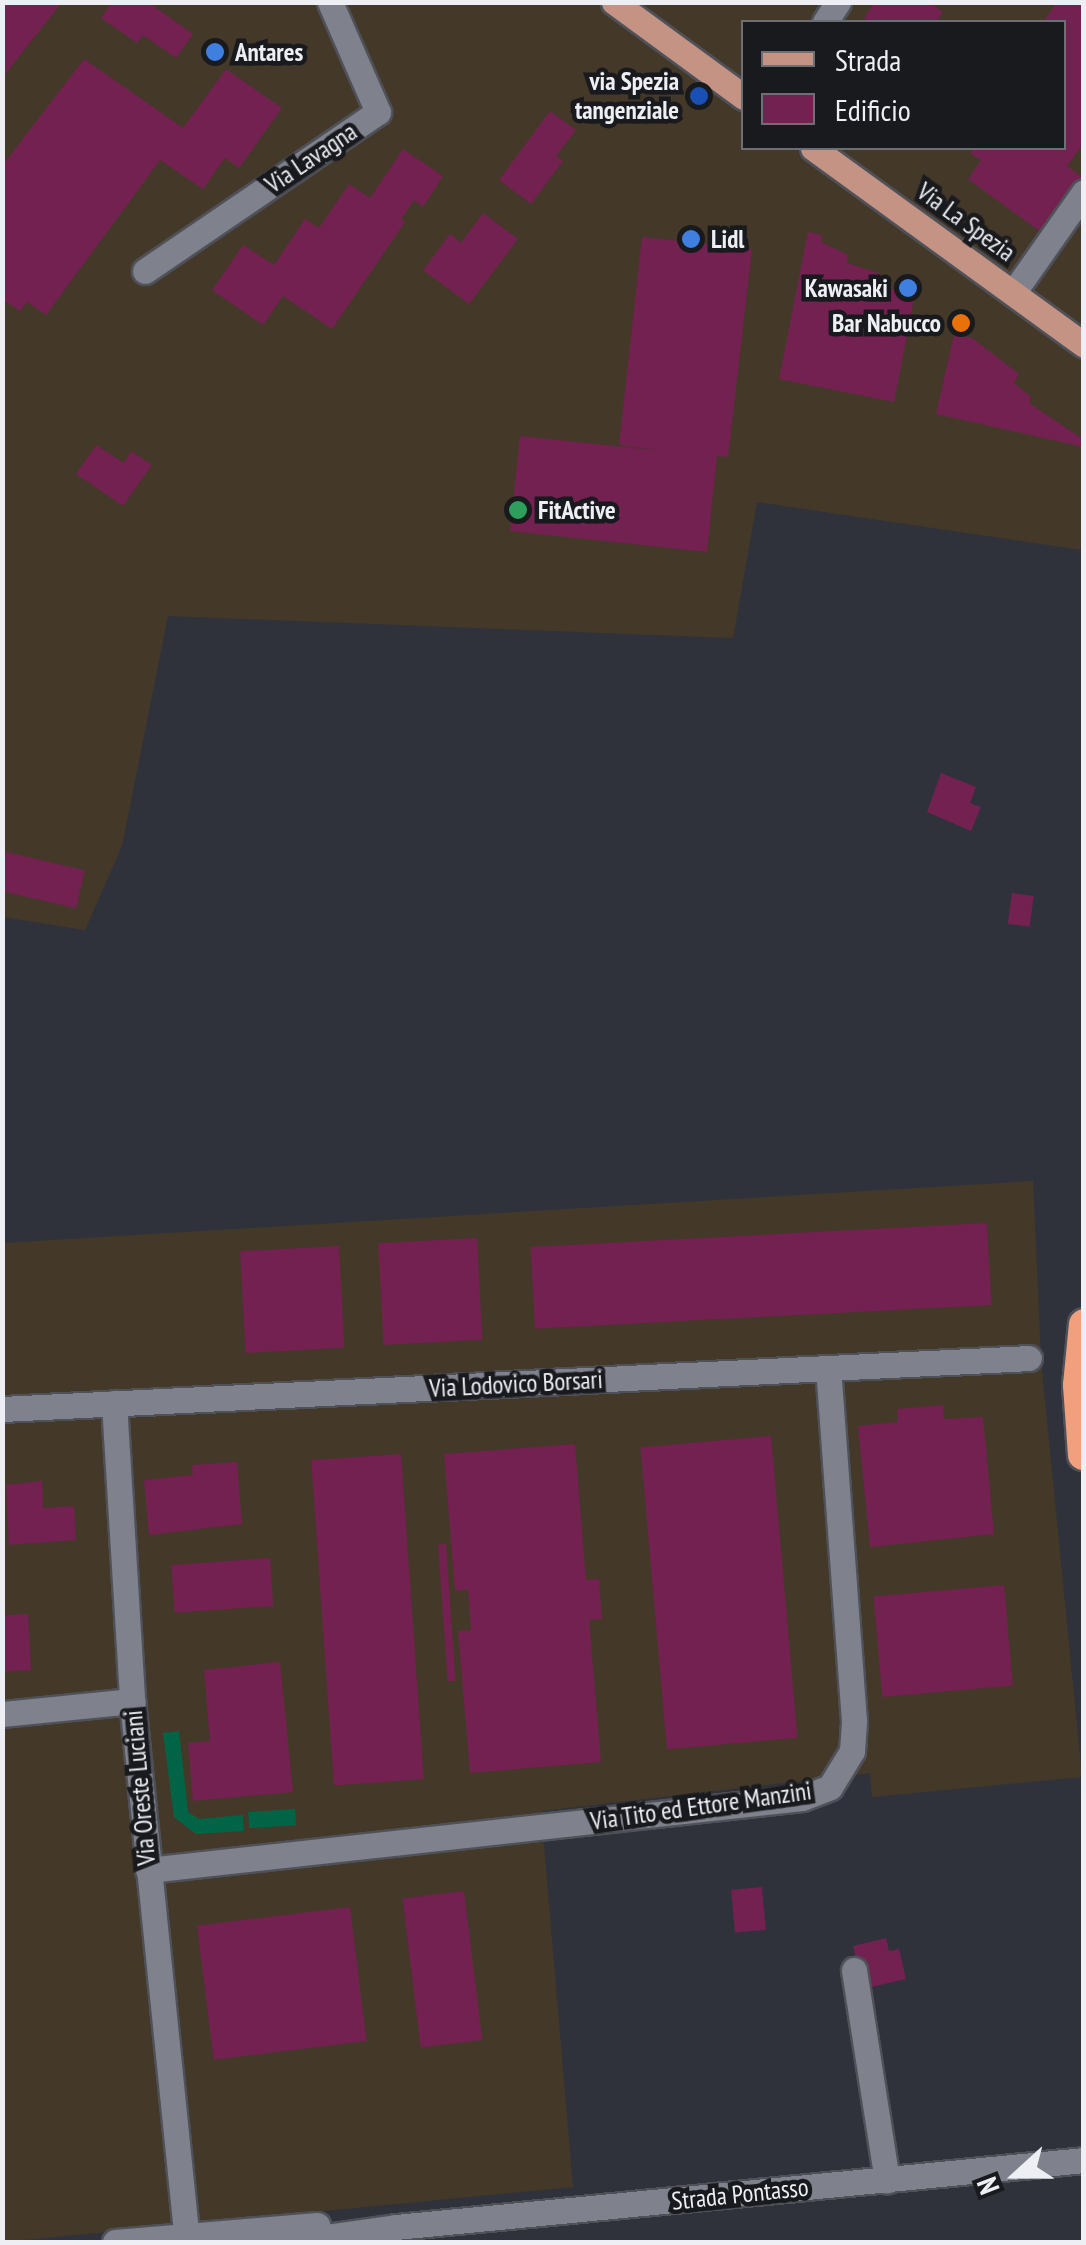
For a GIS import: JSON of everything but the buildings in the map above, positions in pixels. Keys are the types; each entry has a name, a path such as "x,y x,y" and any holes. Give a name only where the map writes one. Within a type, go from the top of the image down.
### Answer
{"highway":[{"path":"1084,1324 1078,1385 1084,1481"}],"main road":[{"path":"614,2 741,95"},
{"name":"Via La Spezia","path":"816,150 1084,344"}],"street":[{"name":"Via Lavagna","path":"145,271 378,112 330,2"},
{"path":"1013,293 1084,192"},
{"name":"Via Lodovico Borsari","path":"2,1408 1028,1358"},
{"name":"Via Tito ed Ettore Manzini","path":"148,1870 802,1798 830,1787 852,1752 854,1721 828,1369"},
{"name":"Via Oreste Luciani","path":"114,1403 132,1701 180,2171 200,2214 220,2226 242,2230"},
{"path":"2,1714 132,1701"},
{"path":"854,1970 887,2180"},
{"name":"Strada Pontasso","path":"123,2242 263,2236 303,2241 396,2227 1084,2160"},
{"path":"180,2171 190,2240"},
{"name":"Via Oreste Luciani","path":"123,2242 152,2233 168,2216 180,2171"},
{"name":"Strada Pontasso","path":"190,2240 242,2230 358,2224 396,2227"}],"shaded area":[{"path":"2,3 1083,3 1083,550 757,502 733,638 168,616 122,846 85,930 3,917"},
{"path":"1033,1181 1041,1360 1082,1777 872,1797 870,1773 541,1811 573,2187 3,2242 3,1243"}],"green space":[{"path":"179,1731 188,1812 199,1819 243,1815 244,1831 196,1834 174,1817 163,1733"},
{"path":"295,1809 296,1825 249,1828 248,1812"}],"place":[{"name":"Antares","path":"215,52"},
{"name":"via Spezia tangenziale","path":"699,96"},
{"name":"Lidl","path":"691,239"},
{"name":"Kawasaki","path":"908,288"},
{"name":"Bar Nabucco","path":"961,323"},
{"name":"FitActive","path":"518,510"}]}
